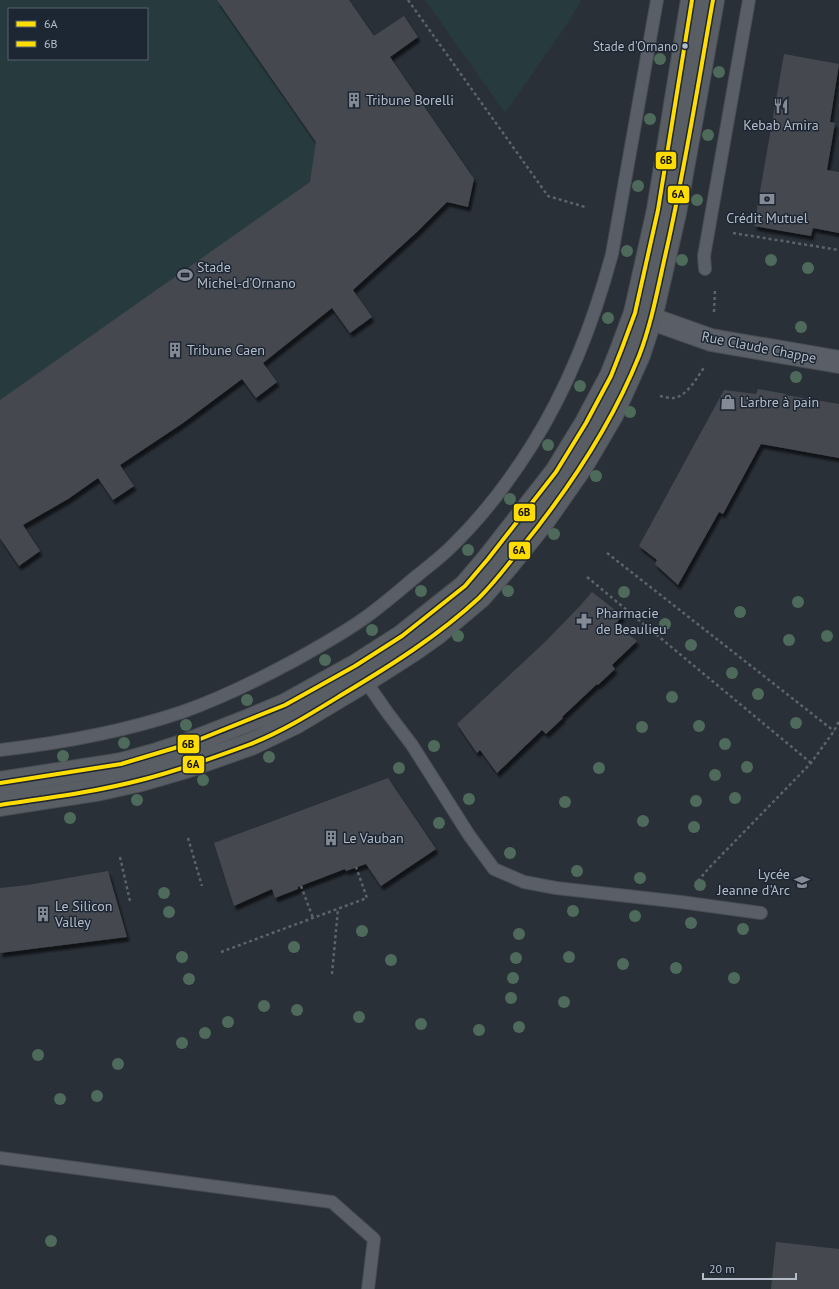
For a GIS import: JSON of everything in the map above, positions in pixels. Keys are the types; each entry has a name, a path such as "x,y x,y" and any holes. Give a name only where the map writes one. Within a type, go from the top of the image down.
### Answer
{"street":[{"path":"0,783 121,764 172,749 247,721 360,673 436,634 480,597 545,519 582,466 612,415 639,355 658,210 692,0"},
{"path":"643,316 675,213 713,0"},
{"name":"Rue Claude Chappe","path":"643,316 710,340 839,362"},
{"path":"0,805 96,790 141,780 186,767 251,744 295,723 360,673"}],"lane":[{"path":"0,750 72,740 121,729 182,712 255,682 321,646 364,619 451,547 478,517 512,475 549,416 576,361 596,308 612,254 657,0"},
{"path":"705,269 704,256 749,0"},
{"path":"360,673 412,745 469,835 494,869 524,882 549,887 681,902 760,913"},
{"path":"0,1158 332,1202 374,1239 368,1289"}],"path":[{"path":"408,0 548,196 585,207"},
{"path":"733,233 839,250"},
{"path":"714,319 715,289"},
{"path":"660,396 675,398 689,389 705,366 708,359"},
{"path":"607,553 834,731"},
{"path":"587,577 810,763"},
{"path":"681,902 708,869 810,763 839,722"},
{"path":"188,838 202,886"},
{"path":"120,857 130,901"},
{"path":"221,952 367,898 356,867"},
{"path":"301,886 313,918"},
{"path":"332,974 338,909"}],"green space":[{"name":"Stade Michel-d’Ornano","path":"0,0 349,0 374,36 404,16 418,37 390,57 471,174 475,175 468,207 447,202 418,231 353,290 372,317 350,333 332,308 263,363 277,382 256,398 242,379 183,423 121,465 134,486 113,500 98,479 68,499 23,525 40,551 19,566 0,539"},
{"path":"425,0 581,0 569,21 505,113"}],"building":[{"name":"Tribune Caen","path":"217,0 349,0 374,36 404,16 418,37 390,57 474,179 468,207 447,202 418,231 353,290 372,317 350,333 332,308 263,363 277,382 256,398 242,379 183,423 120,465 134,486 113,500 98,478 68,499 23,525 40,551 19,566 0,538 0,400 310,182 316,142"},
{"path":"784,54 839,64 830,122 835,123 827,170 839,172 839,233 813,228 811,236 754,226"},
{"path":"758,389 839,404 839,458 761,444 723,514 719,512 678,585 655,564 657,560 639,546 724,390 756,394"},
{"path":"592,592 623,616 615,624 637,641 612,665 615,669 598,685 597,684 546,734 542,730 497,773 480,750 477,753 457,724 545,642"},
{"name":"Le Vauban","path":"388,778 436,849 381,886 366,864 346,871 345,869 298,887 298,889 275,898 272,889 234,906 214,843"},
{"name":"Le Silicon Valley","path":"108,871 127,937 0,953 0,888 28,885"},
{"path":"776,1242 839,1249 839,1289 771,1289"}],"transit line":[{"name":"6B","path":"0,783 121,764 188,744 285,705 355,666 402,636 465,586 556,472 586,423 611,376 622,348 635,313 658,210 692,0"},
{"name":"6A","path":"0,805 89,791 141,780 168,773 261,740 308,715 413,650 463,612 490,586 539,526 588,456 616,407 644,343 673,221 713,0"}],"place":[{"name":"Stade d'Ornano","path":"685,46"},
{"name":"Tribune Borelli","path":"354,100"},
{"name":"Kebab Amira","path":"781,106"},
{"name":"Crédit Mutuel","path":"767,199"},
{"name":"Stade Michel-d’Ornano","path":"185,275"},
{"name":"Tribune Caen","path":"175,350"},
{"name":"L'arbre à pain","path":"728,402"},
{"name":"Pharmacie de Beaulieu","path":"584,621"},
{"name":"Le Vauban","path":"331,838"},
{"name":"Lycée Jeanne d'Arc","path":"802,882"},
{"name":"Le Silicon Valley","path":"43,914"}]}
